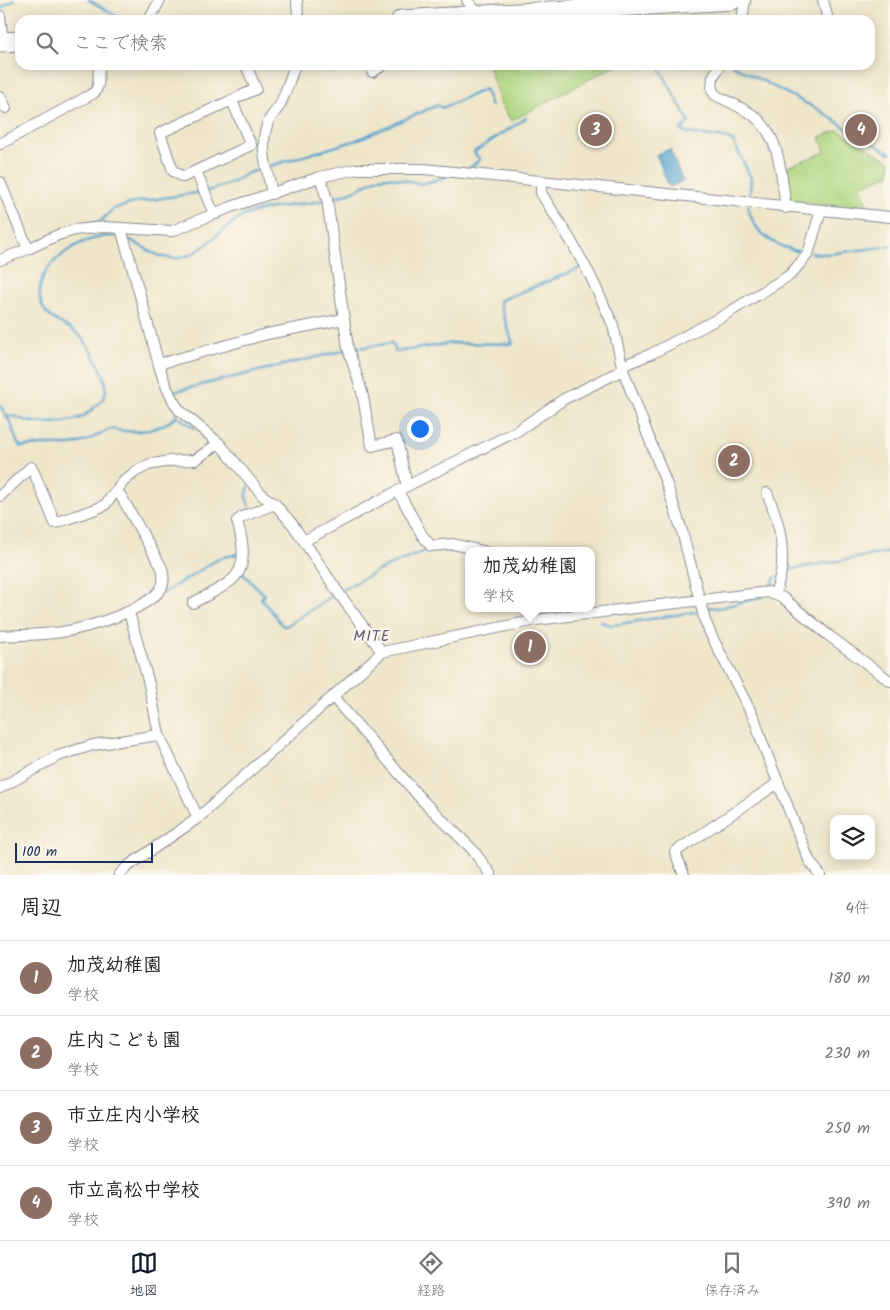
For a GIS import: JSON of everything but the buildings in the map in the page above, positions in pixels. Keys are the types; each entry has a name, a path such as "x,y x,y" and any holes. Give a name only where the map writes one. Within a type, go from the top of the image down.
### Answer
{"highway":[{"path":"479,15 732,0"}],"street":[{"path":"152,15 160,0"},
{"path":"296,0 298,15"},
{"path":"467,0 479,15"},
{"path":"743,15 745,0"},
{"path":"823,0 827,15"},
{"path":"0,16 8,42"},
{"path":"0,144 94,93 98,89 99,70"},
{"path":"232,101 251,145 183,177 173,172 160,133 256,89 248,70"},
{"path":"272,194 266,168 264,142 267,124 278,108 293,70"},
{"path":"717,70 712,77 712,90 715,95 751,114 763,125 770,136 780,169 786,208"},
{"path":"0,97 6,108"},
{"path":"0,260 27,247 74,230 104,227 123,234 172,231 320,177 356,169 424,169 786,208 890,217"},
{"path":"196,171 211,207 216,214"},
{"path":"320,177 327,200 349,349 362,392 372,446 397,440 402,489 413,520 431,546 452,544 465,547"},
{"path":"0,182 27,247"},
{"path":"541,182 541,194 571,241 613,325 624,367 682,531 701,608 712,638 755,720 776,785 809,860 820,875"},
{"path":"304,541 517,431 564,399 723,316 775,285 797,269 809,253 821,210"},
{"path":"123,234 159,364 169,393 180,410 217,445 263,496 274,504 304,541 340,595 382,652"},
{"path":"159,364 267,334 344,319"},
{"path":"0,496 31,467 55,523 104,505 124,481 134,472 148,465 170,461 195,460 217,445"},
{"path":"0,636 61,632 130,614 156,594 162,586 164,578 160,564 116,492"},
{"path":"767,493 778,518 782,564 780,575 769,593"},
{"path":"193,603 236,578 241,568 242,552 241,533 237,521 242,516 274,504"},
{"path":"595,608 701,608 769,593 783,598 828,635 890,681"},
{"path":"119,875 128,866 198,818 382,652 575,612"},
{"path":"130,614 149,684 159,735 198,818"},
{"path":"333,697 422,800 473,850 491,875"},
{"path":"0,788 58,756 93,745 159,735"},
{"path":"684,875 675,852 776,785"}],"green space":[{"path":"490,70 607,70 511,121 501,105"},
{"path":"838,130 890,161 890,174 861,186 868,209 791,202 786,167 825,152 820,137"}],"water":[{"path":"670,149 684,181 669,187 656,154"}],"waterway":[{"path":"0,9 14,0"},
{"path":"89,0 114,15"},
{"path":"661,70 689,122 681,130 733,141 751,178 749,201"},
{"path":"742,70 821,111 846,128 890,153"},
{"path":"270,166 354,141 438,105 442,108 485,89 491,106"},
{"path":"469,168 480,160 474,152 526,118"},
{"path":"208,191 233,182 248,173 265,168"},
{"path":"331,199 354,191 378,178 387,177 422,184 449,176"},
{"path":"85,224 100,222 113,209 137,202 202,192"},
{"path":"126,238 159,256 176,258 188,256 208,244 226,227 246,215 275,207 325,200"},
{"path":"748,206 756,226 768,239 776,244 805,253"},
{"path":"6,416 39,423 74,420 88,413 104,397 106,385 102,371 94,357 80,336 52,318 45,311 41,304 40,288 42,280 51,265 78,244 101,237 119,236"},
{"path":"811,253 828,254 890,246"},
{"path":"352,349 392,343 396,352 453,343 513,344 499,301 583,267"},
{"path":"172,392 346,350"},
{"path":"0,405 21,447 72,445 86,441 110,429 137,431 154,428 177,416 175,412"},
{"path":"177,416 194,428"},
{"path":"249,486 246,497 251,511"},
{"path":"342,590 377,571 425,551 432,550"},
{"path":"784,572 890,552"},
{"path":"162,594 220,558 241,553"},
{"path":"242,571 265,595 261,598 283,626 286,626 335,594"},
{"path":"769,588 777,577"},
{"path":"705,607 719,608 763,597"},
{"path":"601,622 610,625 620,624 700,611"}],"place":[{"name":"市立庄内小学校","path":"596,130"},
{"name":"市立高松中学校","path":"861,130"},
{"name":"庄内こども園","path":"734,461"},
{"name":"加茂幼稚園","path":"530,647"}],"district":[{"name":"MITE","path":"372,636"}]}
